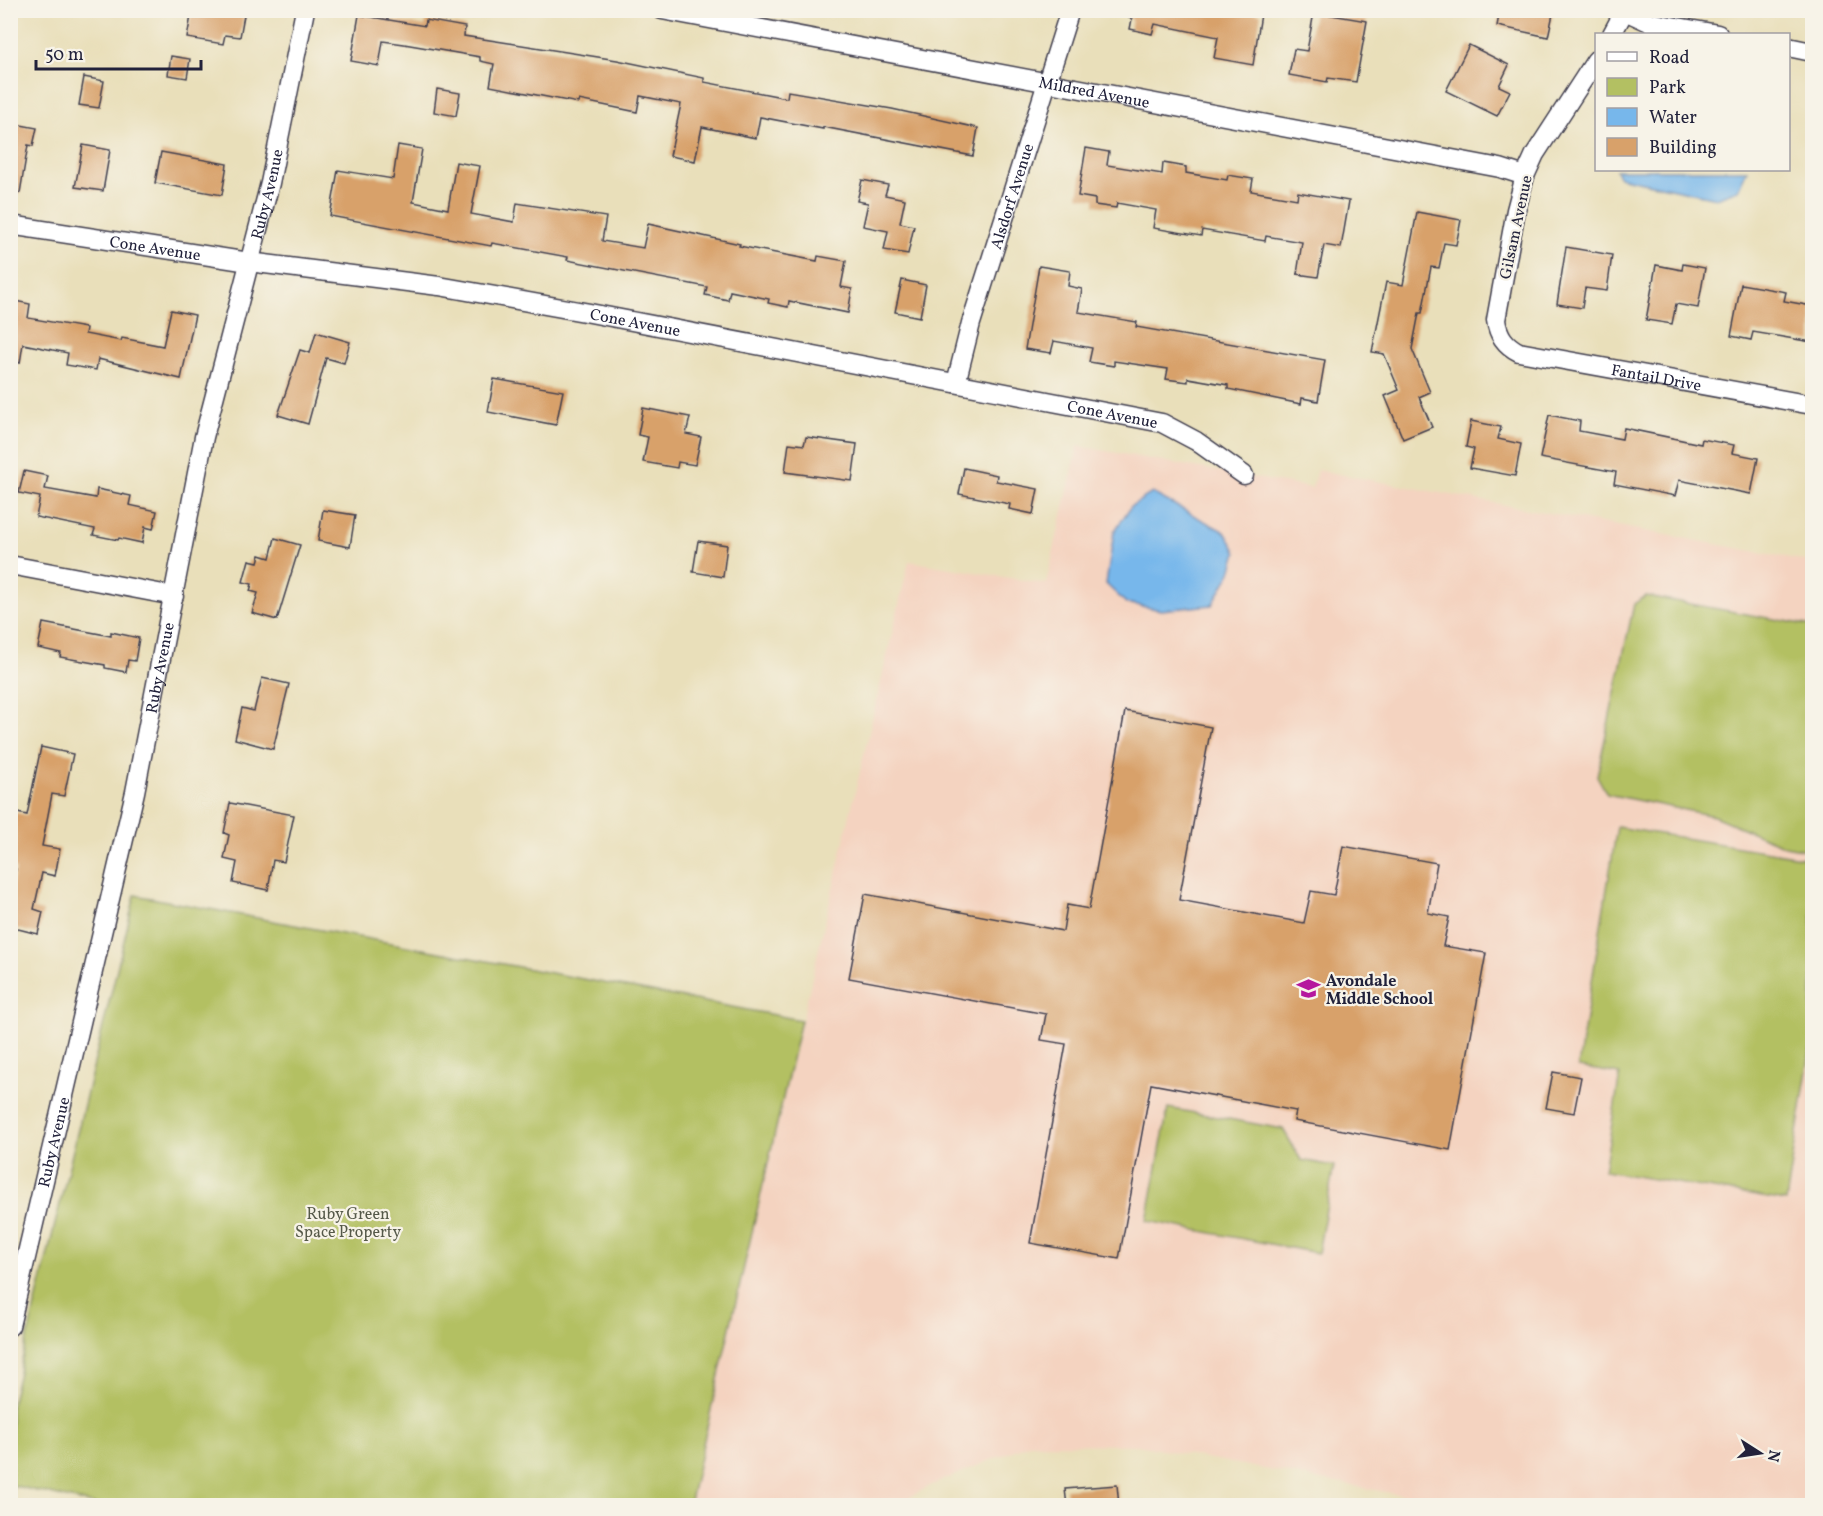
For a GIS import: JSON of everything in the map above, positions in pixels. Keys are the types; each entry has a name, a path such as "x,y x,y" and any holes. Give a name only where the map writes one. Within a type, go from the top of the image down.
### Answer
{"street":[{"name":"Ruby Avenue","path":"10,1326 130,815 204,437 270,183 305,10"},
{"name":"Mildred Avenue","path":"662,10 1500,168 1525,176"},
{"name":"Alsdorf Avenue","path":"956,383 971,323 1070,10"},
{"path":"1613,33 1625,11 1649,22 1712,33"},
{"path":"1790,47 1812,52"},
{"name":"Gilsam Avenue","path":"1503,339 1498,331 1496,320 1516,210 1525,176 1535,154 1595,62"},
{"name":"Cone Avenue","path":"10,225 249,262 439,286 1162,423 1196,441 1244,475"},
{"name":"Fantail Drive","path":"1503,339 1510,348 1520,352 1812,405"},
{"path":"10,565 174,596"}],"shaded area":[{"name":"Avondale Middle School","path":"1078,446 1312,488 1317,470 1812,562 1812,1505 1454,1505 1137,1445 1029,1444 932,1485 895,1505 689,1506 909,561 1046,584"}],"green space":[{"path":"1646,596 1812,626 1812,851 1785,846 1714,816 1607,794 1597,776 1634,604"},
{"path":"1617,827 1812,859 1812,1039 1786,1201 1604,1171 1620,1074 1578,1067"},
{"name":"Ruby Green Space Property","path":"135,895 801,1020 689,1505 101,1506 11,1485 11,1405"},
{"path":"1168,1108 1283,1129 1301,1160 1334,1166 1318,1253 1147,1221"}],"water":[{"path":"1616,171 1747,171 1738,190 1716,198 1619,177"},
{"path":"1152,493 1225,532 1237,552 1231,572 1212,605 1161,610 1126,603 1106,584 1114,532 1131,506"}],"building":[{"path":"192,10 245,10 240,37 225,35 223,44 187,38"},
{"path":"1130,10 1239,10 1261,14 1253,65 1214,58 1218,37 1155,24 1152,34 1130,29 1132,19 1129,18"},
{"path":"1500,10 1536,10 1553,14 1548,37 1497,26"},
{"path":"1314,12 1367,21 1356,82 1328,78 1327,82 1289,75 1294,49 1307,51"},
{"path":"359,15 425,26 426,20 465,27 464,36 617,60 704,78 704,82 787,98 788,91 892,109 978,128 973,156 760,117 756,138 702,127 695,161 670,156 681,104 640,96 637,112 490,86 494,64 480,61 480,57 383,41 379,66 351,61"},
{"path":"1469,45 1509,65 1499,86 1510,91 1497,116 1446,91"},
{"path":"171,56 190,59 187,78 168,75"},
{"path":"84,77 104,81 99,108 79,105"},
{"path":"437,89 460,93 456,116 434,112"},
{"path":"10,123 37,128 33,146 28,145 20,193 10,192"},
{"path":"83,145 110,150 103,191 75,187"},
{"path":"398,145 422,149 413,202 448,209 456,162 480,166 471,214 514,222 517,203 606,217 602,241 643,248 648,224 740,244 739,246 817,261 818,256 846,261 841,287 852,289 848,313 789,301 788,307 768,303 769,299 730,291 728,300 705,295 707,287 567,260 568,257 492,243 491,246 330,216 338,170 393,179"},
{"path":"1086,148 1109,152 1107,165 1162,174 1163,163 1186,167 1186,173 1227,180 1228,175 1253,179 1251,191 1297,199 1298,192 1349,201 1341,248 1324,245 1318,277 1297,274 1302,242 1266,236 1265,241 1202,230 1201,236 1153,228 1156,210 1117,203 1116,208 1095,205 1095,199 1078,196"},
{"path":"161,152 227,164 222,195 155,183"},
{"path":"862,180 888,185 885,195 905,199 900,223 914,226 908,254 884,250 888,231 863,226 868,203 857,201"},
{"path":"1417,212 1461,220 1456,245 1444,243 1439,268 1431,267 1412,349 1430,392 1419,397 1432,427 1403,439 1385,396 1399,390 1384,354 1372,352 1386,282 1403,285"},
{"path":"1566,247 1612,255 1607,291 1585,288 1582,308 1557,304"},
{"path":"1683,264 1705,268 1698,308 1676,304 1672,324 1646,320 1656,265 1682,270"},
{"path":"1039,266 1070,271 1068,286 1082,289 1078,312 1137,322 1136,327 1325,360 1318,401 1302,398 1301,404 1228,389 1228,385 1188,378 1188,382 1166,379 1168,369 1114,361 1114,366 1089,362 1092,348 1054,341 1051,353 1025,349"},
{"path":"902,280 926,285 920,317 895,312"},
{"path":"1741,284 1786,292 1784,301 1812,306 1812,342 1753,332 1751,340 1731,336"},
{"path":"10,300 30,304 28,318 86,328 85,334 163,346 171,310 195,315 181,379 98,359 96,370 66,365 68,353 23,344 20,363 10,362"},
{"path":"316,332 350,342 344,363 326,358 308,424 278,415 300,350 310,353"},
{"path":"494,379 563,391 556,425 488,412"},
{"path":"643,408 690,417 686,434 701,437 695,465 678,462 677,468 643,462 648,437 638,435"},
{"path":"1549,415 1580,421 1579,431 1622,439 1624,428 1701,444 1702,439 1734,445 1732,453 1758,458 1751,494 1679,480 1675,496 1614,484 1616,472 1540,458"},
{"path":"1471,421 1501,427 1498,439 1521,444 1515,476 1470,468 1474,449 1466,447"},
{"path":"806,437 857,444 852,481 785,472 789,443 804,445"},
{"path":"964,468 997,475 996,481 1038,489 1033,514 1009,509 1010,504 959,494"},
{"path":"24,471 48,476 45,489 96,498 97,489 131,496 129,505 157,511 153,529 145,527 142,543 93,535 95,529 36,517 40,497 19,493"},
{"path":"323,510 355,515 350,547 318,541"},
{"path":"275,538 300,545 277,620 252,613 258,593 250,591 252,584 243,582 249,560 258,562 260,555 270,558"},
{"path":"698,541 727,545 723,577 693,572"},
{"path":"43,623 111,636 111,632 139,638 135,661 128,660 126,672 105,668 105,665 60,657 61,653 38,648"},
{"path":"262,678 289,684 273,749 235,739 242,708 254,711"},
{"path":"1125,711 1211,727 1179,900 1304,923 1311,891 1334,895 1343,846 1437,863 1428,913 1449,917 1443,946 1486,953 1450,1150 1294,1121 1296,1111 1151,1084 1119,1259 1030,1243 1066,1044 1041,1040 1046,1014 849,978 865,894 1063,931 1067,905 1089,909"},
{"path":"41,747 73,754 64,796 52,794 42,846 60,849 55,876 42,873 34,909 43,912 38,934 10,927 10,890 16,869 10,868 10,825 13,812 27,815"},
{"path":"230,803 294,815 284,862 273,860 268,890 233,883 237,862 224,859 229,835 224,833"},
{"path":"1553,1072 1581,1077 1574,1113 1546,1108"},
{"path":"1117,1485 1119,1506 1067,1506 1065,1489"}],"place":[{"name":"Avondale Middle School","path":"1308,989"}]}
